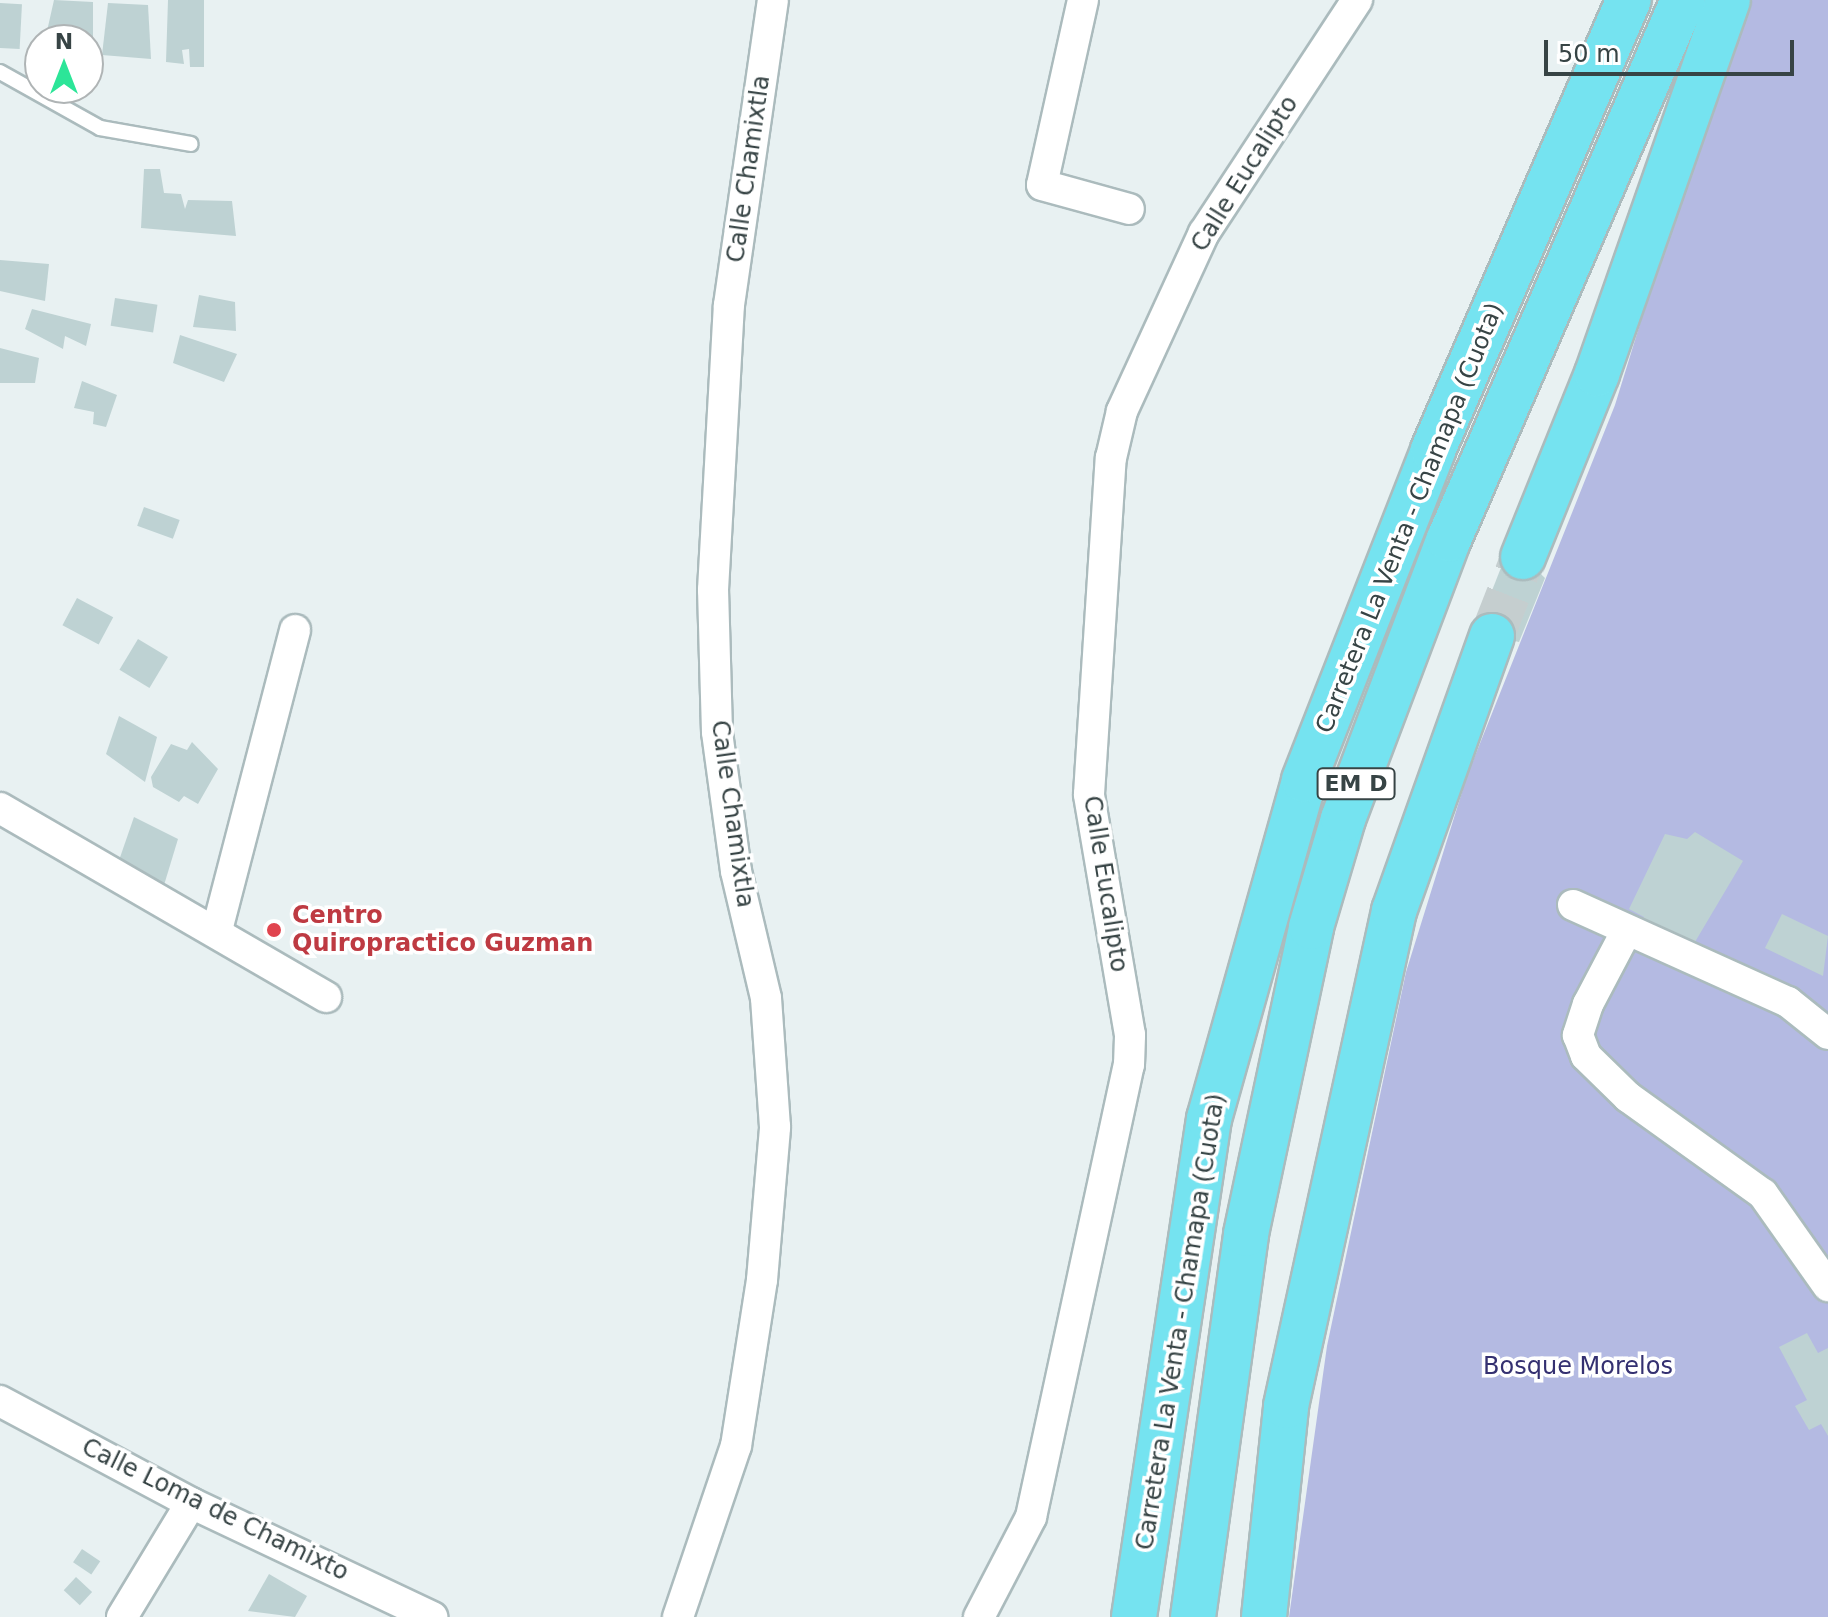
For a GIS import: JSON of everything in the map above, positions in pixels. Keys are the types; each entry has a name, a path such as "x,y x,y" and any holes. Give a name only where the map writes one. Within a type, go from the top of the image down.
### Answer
{"highway":[{"name":"Carretera La Venta - Chamapa (Cuota)","path":"1134,1617 1209,1119 1304,780 1433,450 1629,0"},
{"name":"Carretera La Venta - Chamapa (Cuota)","path":"1193,1617 1246,1234 1308,942 1343,819 1449,539 1683,0"},
{"path":"1523,557 1597,374 1728,0"},
{"path":"1264,1617 1286,1406 1384,957 1492,636"}],"street":[{"name":"Calle Chamixtla","path":"678,1617 736,1446 762,1280 775,1127 766,998 736,871 717,732 713,590 729,305 773,0"},
{"path":"1083,0 1042,185 1129,209"},
{"name":"Calle Eucalipto","path":"979,1617 1031,1517 1129,1065 1130,1035 1089,794 1111,458 1122,411 1204,233 1357,0"},
{"path":"217,930 295,630"},
{"path":"0,808 217,930 326,997"},
{"path":"1573,905 1626,932 1788,1002 1828,1034"},
{"path":"1626,932 1578,1035 1586,1056 1628,1097 1763,1194 1828,1286"},
{"name":"Calle Loma de Chamixto","path":"0,1401 191,1503 432,1617"},
{"path":"122,1617 191,1503"}],"lane":[{"path":"0,72 100,128 191,144"}],"green space":[{"name":"Bosque Morelos","path":"1740,0 1828,0 1828,1617 1289,1617 1327,1346 1406,972 1467,776 1615,405"}],"building":[{"path":"54,0 93,2 93,24 49,24"},
{"path":"168,0 204,0 204,67 190,67 189,49 182,50 184,64 166,62"},
{"path":"0,3 22,4 20,49 0,48"},
{"path":"108,3 148,5 151,59 104,55"},
{"path":"144,169 160,169 164,193 181,194 185,209 188,200 232,201 236,236 141,228"},
{"path":"0,260 49,264 45,301 0,291"},
{"path":"199,295 235,302 236,331 193,327"},
{"path":"115,298 157,305 153,332 111,326"},
{"path":"32,309 91,324 86,346 65,336 63,349 25,329"},
{"path":"180,335 237,354 224,382 173,363"},
{"path":"0,348 39,358 35,383 0,383"},
{"path":"82,381 117,395 106,427 93,424 94,412 74,408"},
{"path":"144,507 180,520 173,539 137,526"},
{"path":"1523,557 1545,578 1519,642 1492,636 1480,621 1504,560"},
{"path":"77,598 113,617 99,645 62,625"},
{"path":"138,639 168,657 149,688 119,670"},
{"path":"119,716 157,737 145,782 106,754"},
{"path":"192,742 218,769 198,804 184,796 179,802 153,787 151,777 171,744 187,750"},
{"path":"134,817 178,839 161,895 116,869"},
{"path":"1695,832 1743,861 1692,947 1638,928 1644,917 1629,909 1665,834 1687,839"},
{"path":"1782,914 1828,936 1823,976 1765,948"},
{"path":"1807,1333 1818,1353 1828,1348 1828,1436 1821,1424 1809,1430 1795,1406 1807,1400 1779,1347"},
{"path":"82,1549 100,1561 91,1575 73,1562"},
{"path":"269,1574 307,1596 295,1617 248,1611"},
{"path":"76,1577 92,1592 80,1605 64,1590"}],"tunnel":[{"path":"1492,636 1523,557"}],"place":[{"name":"Centro Quiropractico Guzman","path":"274,930"}]}
